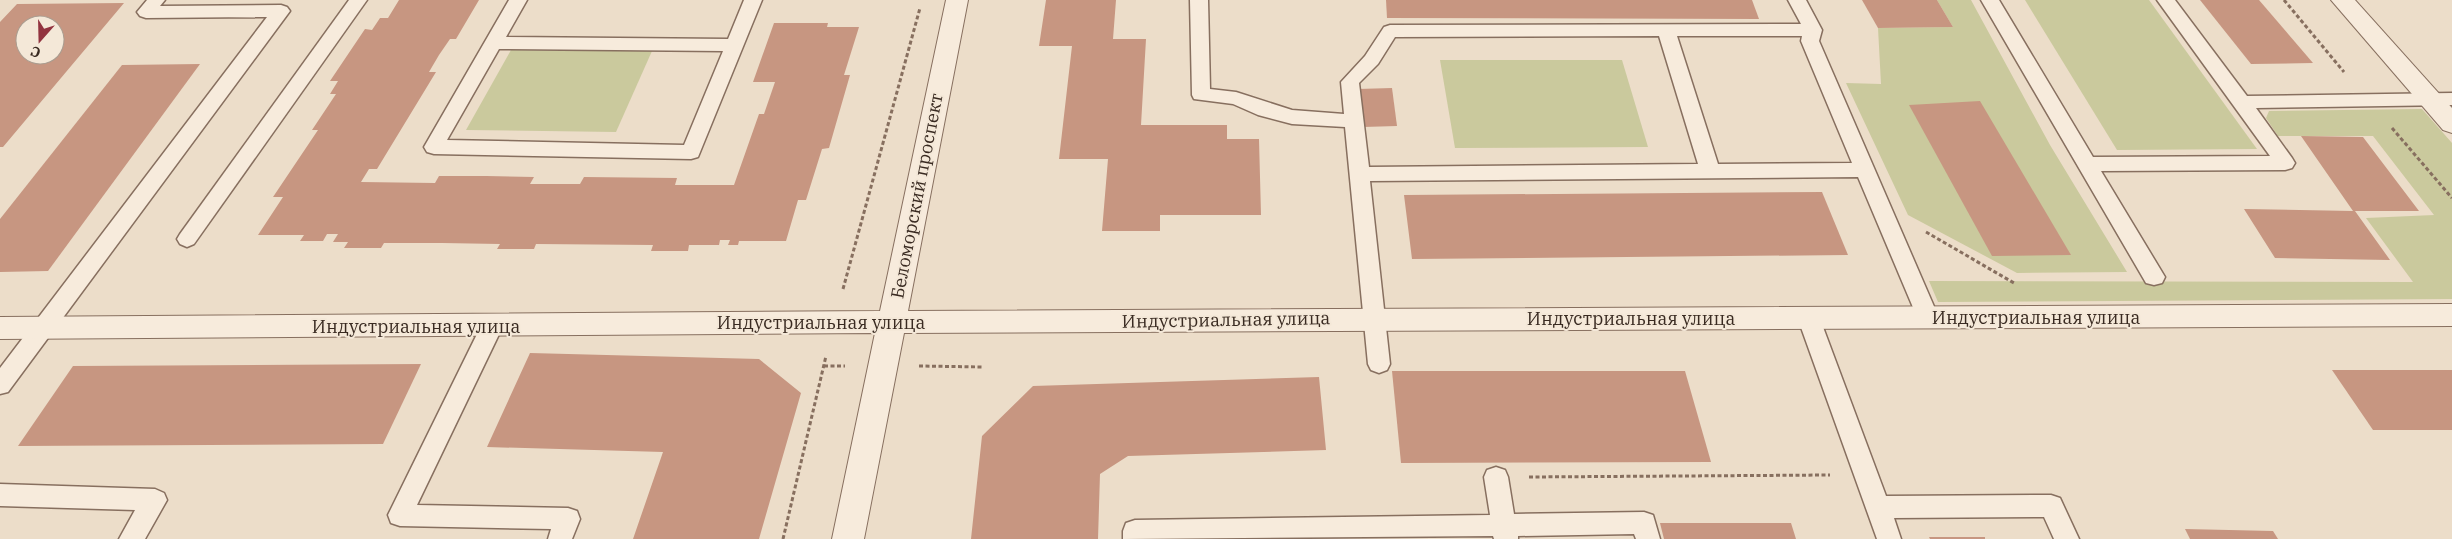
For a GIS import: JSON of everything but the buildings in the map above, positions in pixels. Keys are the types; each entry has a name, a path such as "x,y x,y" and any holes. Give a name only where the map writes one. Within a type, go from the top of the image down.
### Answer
{"street":[{"name":"Беломорский проспект","path":"848,539 957,0"},
{"path":"2342,0 2441,99 2452,124"},
{"name":"Индустриальная улица","path":"0,328 492,326 1375,318 1809,319 2452,315"}],"lane":[{"path":"0,385 281,11 146,12 156,0"},
{"path":"187,239 358,0"},
{"path":"518,0 434,147 691,152 753,0"},
{"path":"1199,0 1201,95 1236,98 1265,110 1292,117 1354,121"},
{"path":"1797,0 1813,30 1810,41 1928,318"},
{"path":"1990,0 2154,276"},
{"path":"2088,164 2285,163 2166,0"},
{"path":"1666,29 1710,171"},
{"path":"1379,364 1361,174 1350,82 1372,60 1390,31 1813,30"},
{"path":"494,43 734,45"},
{"path":"2242,102 2441,99"},
{"path":"1361,174 1865,170"},
{"path":"1809,319 1864,475 1889,539"},
{"path":"492,326 400,515 568,519 560,539"},
{"path":"1496,477 1505,532"},
{"path":"0,494 155,500 131,539"},
{"path":"1877,507 2051,506 2066,539"},
{"path":"1135,539 1135,531 1505,532 1644,522 1648,539"}],"path":[{"path":"782,539 834,322 922,0"},
{"path":"1879,205 2018,285"},
{"path":"824,366 851,366"},
{"path":"928,366 983,367"},
{"path":"1496,477 1864,475"}],"green space":[{"path":"1937,0 1971,0 2050,145 2127,272 2017,273 1908,215 1846,83 1881,84 1878,28 1953,27"},
{"path":"2025,0 2149,0 2257,149 2117,150"},
{"path":"511,50 652,51 616,132 466,130"},
{"path":"1440,60 1622,60 1648,147 1455,148"},
{"path":"2422,109 2452,143 2452,299 1938,302 1929,281 2413,282 2366,218 2434,215 2373,136 2278,136 2266,118 2269,111"}]}
